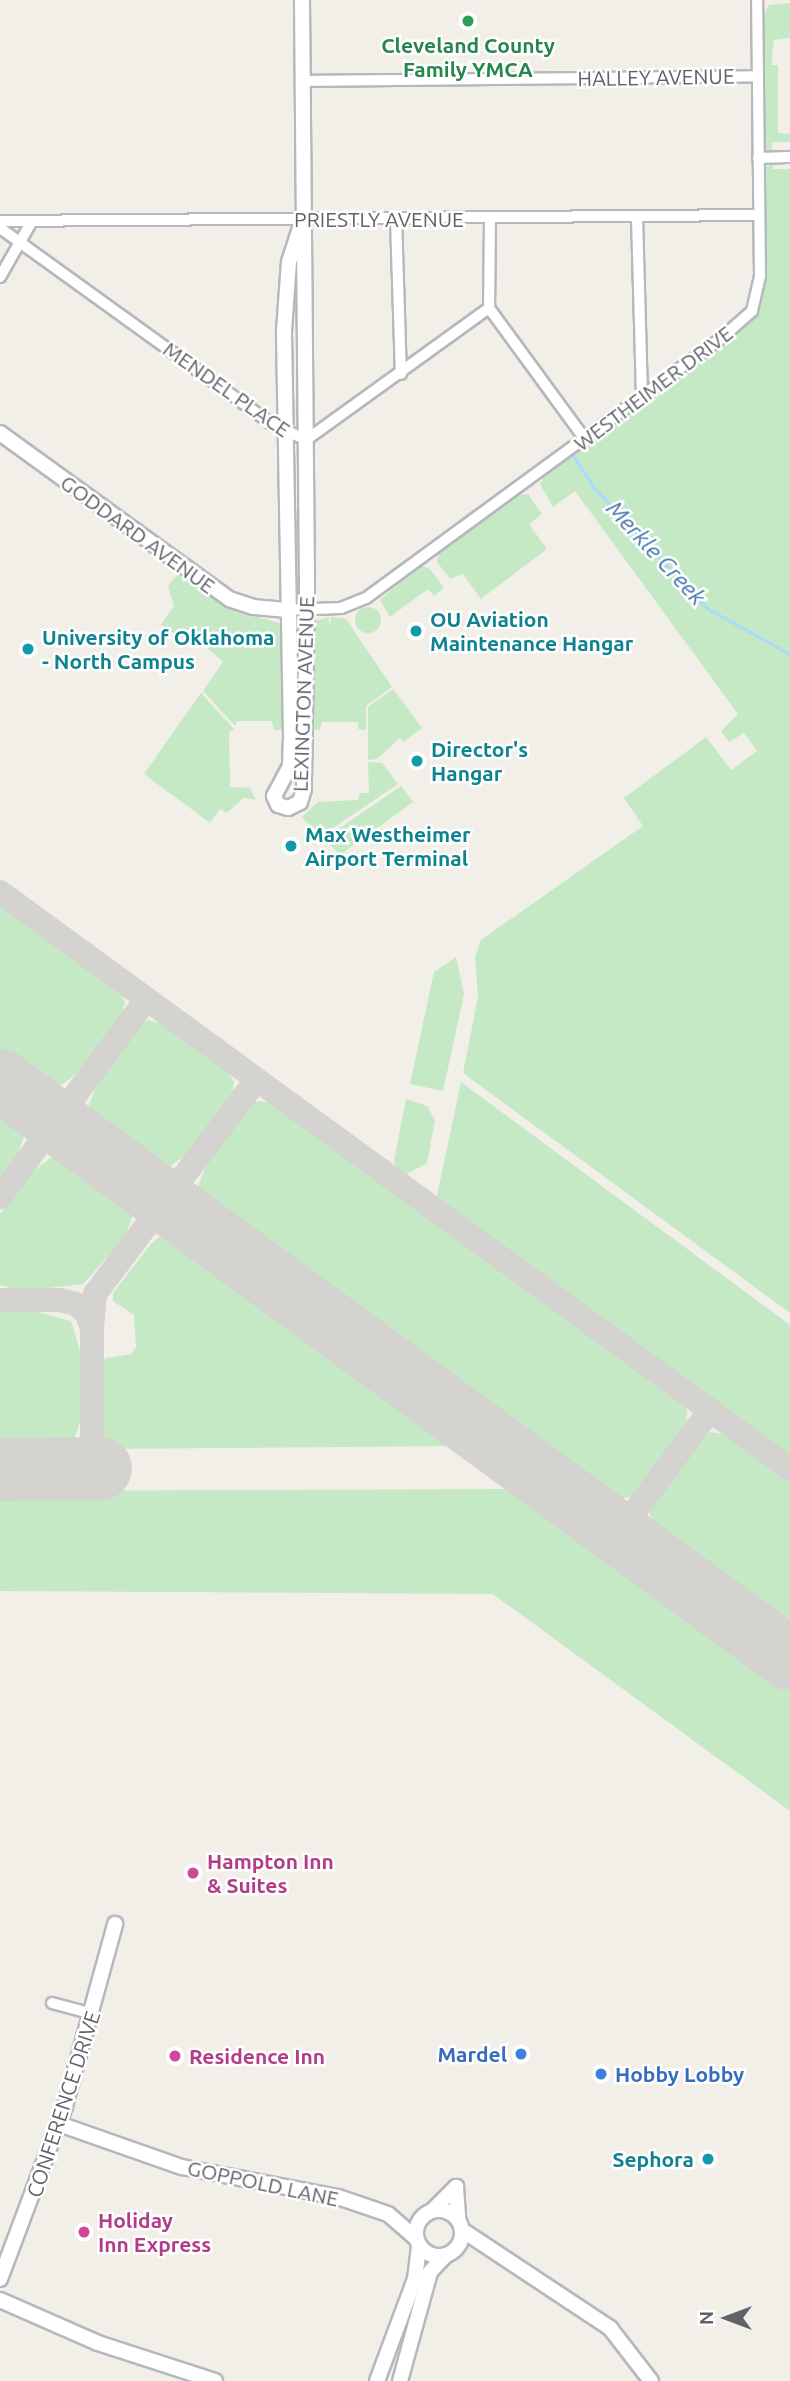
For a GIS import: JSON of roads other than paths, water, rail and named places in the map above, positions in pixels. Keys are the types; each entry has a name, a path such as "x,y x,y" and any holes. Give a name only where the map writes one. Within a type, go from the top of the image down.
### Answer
{"street":[{"name":"LEXINGTON AVENUE","path":"302,0 306,440 304,789 300,802 288,808 278,804 274,796 290,761 283,431 287,281 303,219"},
{"name":"WESTHEIMER DRIVE","path":"286,610 341,608 366,598 585,439 752,311 759,292 757,0"},
{"name":"HALLEY AVENUE","path":"303,81 758,76"},
{"path":"758,158 790,157"},
{"name":"PRIESTLY AVENUE","path":"0,221 758,215"},
{"path":"636,217 642,396"},
{"path":"396,218 401,374"},
{"path":"490,218 489,308 585,439"},
{"path":"0,277 32,221"},
{"name":"MENDEL PLACE","path":"0,228 283,431 306,440 489,308"},
{"name":"GODDARD AVENUE","path":"0,433 229,599 253,607 286,610"},
{"name":"CONFERENCE DRIVE","path":"0,2280 59,2124 93,2014 115,1924"},
{"path":"52,2003 93,2014"},
{"name":"GOPPOLD LANE","path":"59,2124 182,2167 338,2197 388,2214 428,2213"},
{"path":"377,2381 415,2279 418,2241 428,2213 456,2187 461,2241 430,2272 400,2381"},
{"path":"428,2213 447,2210 494,2254 610,2328 651,2381"},
{"name":"GOPPOLD LANE","path":"388,2214 418,2241"},
{"path":"418,2241 430,2255 494,2254"},
{"path":"0,2300 98,2343 215,2381"}],"waterway":[{"name":"Merkle Creek","path":"573,455 593,486 707,608 790,654"}],"place":[{"name":"Cleveland County Family YMCA","path":"468,21"},
{"name":"OU Aviation Maintenance Hangar","path":"416,631"},
{"name":"University of Oklahoma - North Campus","path":"28,649"},
{"name":"Director's Hangar","path":"417,761"},
{"name":"Max Westheimer Airport Terminal","path":"291,846"},
{"name":"Hampton Inn & Suites","path":"193,1873"},
{"name":"Mardel","path":"521,2054"},
{"name":"Residence Inn","path":"175,2056"},
{"name":"Hobby Lobby","path":"601,2074"},
{"name":"Sephora","path":"708,2159"},
{"name":"Holiday Inn Express","path":"84,2232"}]}
